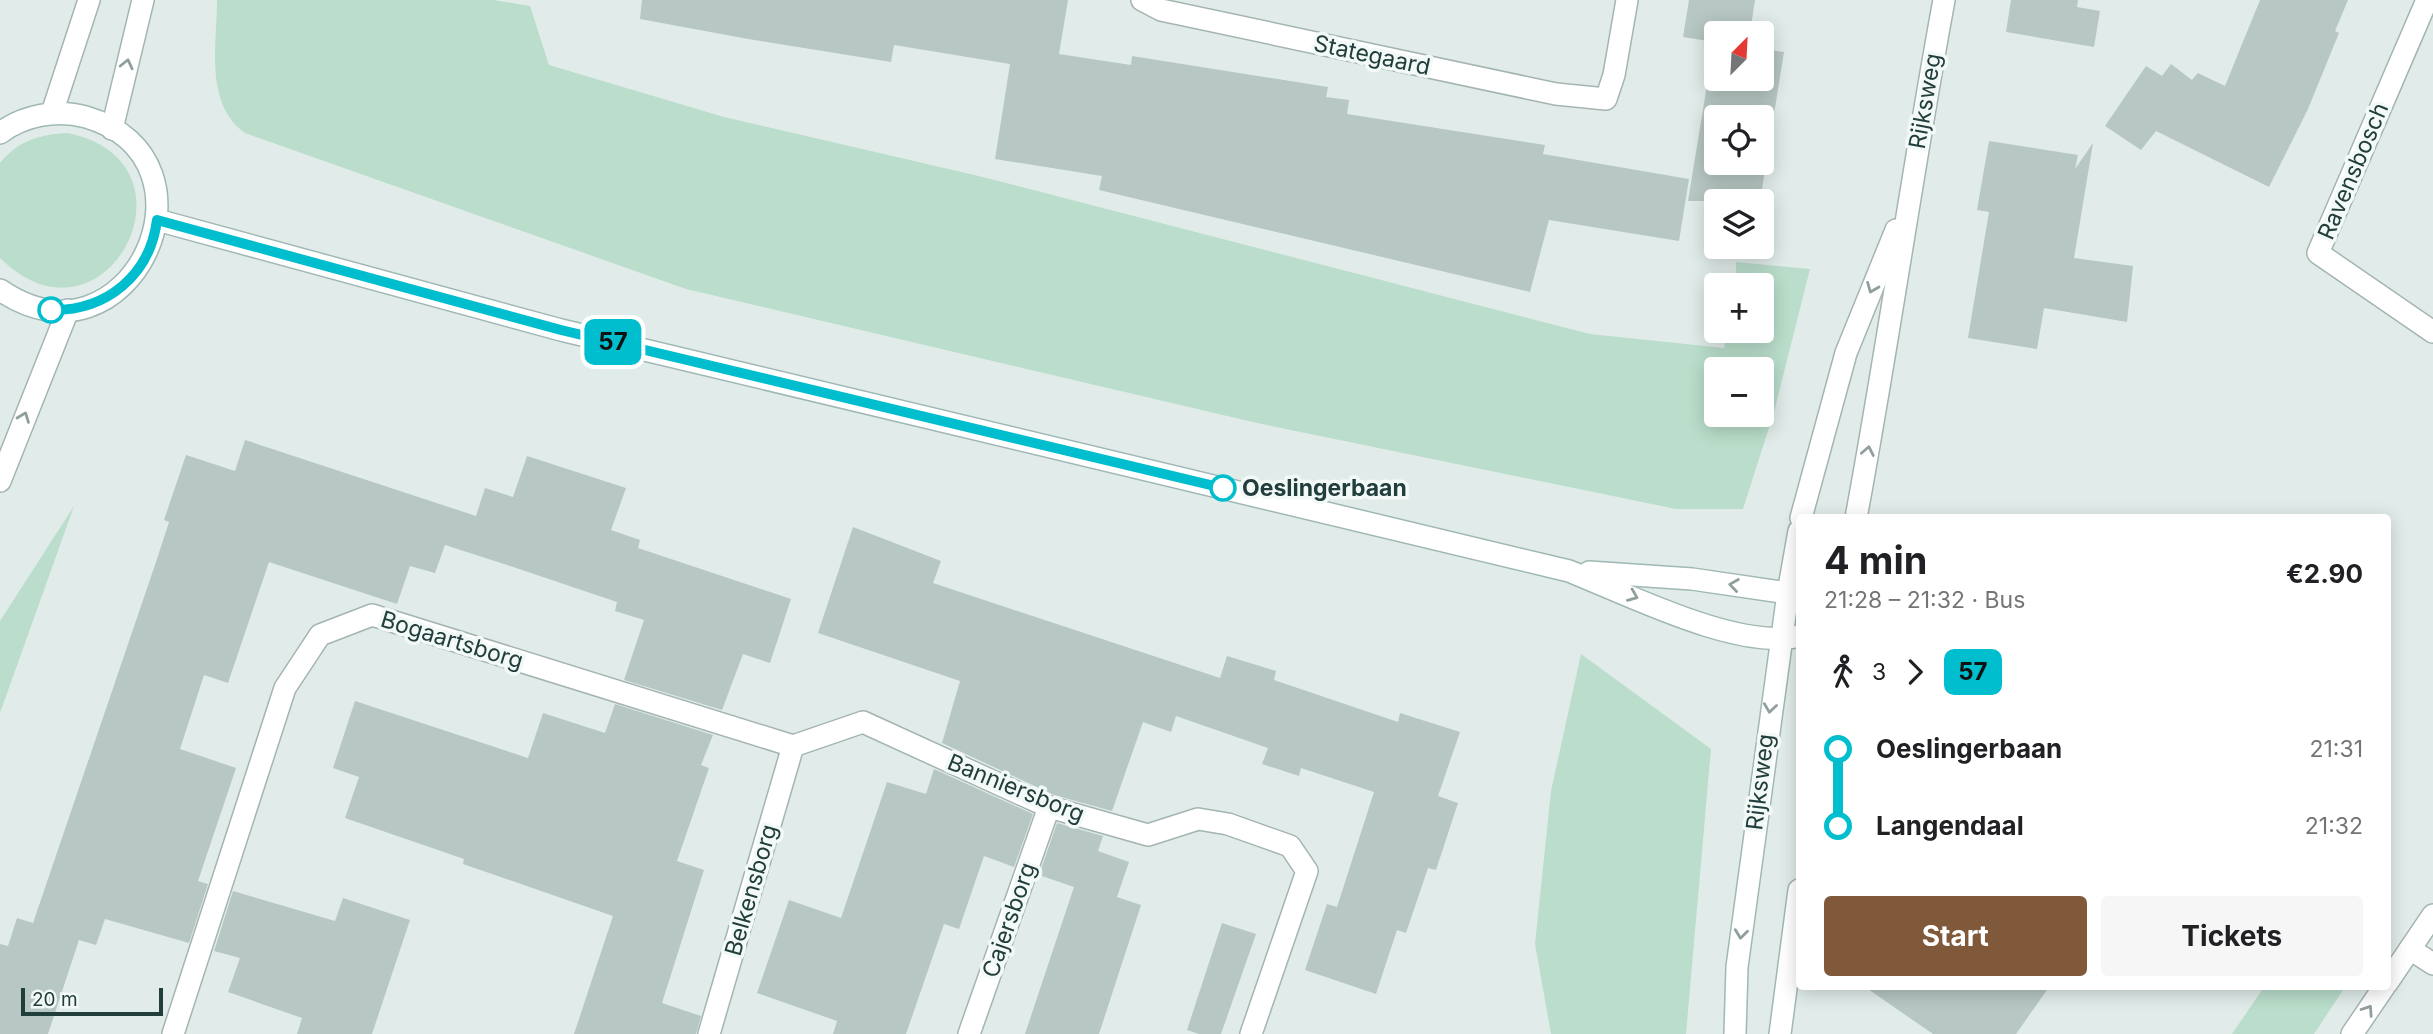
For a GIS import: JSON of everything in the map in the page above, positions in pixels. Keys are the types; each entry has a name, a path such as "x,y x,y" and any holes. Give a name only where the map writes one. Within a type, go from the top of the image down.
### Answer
{"street":[{"path":"52,113 89,0"},
{"path":"112,129 143,0"},
{"name":"Stategaard","path":"1142,0 1556,94 1606,99 1614,75 1627,0"},
{"name":"Rijksweg","path":"1857,514 1886,360 1907,202 1944,0"},
{"name":"Ravensbosch","path":"2427,0 2318,253 2433,332"},
{"path":"0,133 19,121 52,113 79,115 112,129 128,141 144,161 154,185 157,220 149,252 134,276 95,304 68,310 35,307 0,290"},
{"name":"Rijksweg","path":"1802,514 1846,353 1907,202"},
{"path":"157,220 561,330 1569,571 1717,628 1789,638"},
{"path":"0,481 68,310"},
{"name":"Rijksweg","path":"1735,1034 1737,967 1789,638 1796,570"},
{"path":"1569,571 1692,579 1794,596"},
{"name":"Bogaartsborg","path":"173,1034 285,688 320,635 372,615 793,746"},
{"name":"Banniersborg","path":"793,746 863,722 1049,807 1148,835 1198,819 1228,824 1290,846 1307,871 1251,1034"},
{"name":"Belkensborg","path":"709,1034 793,746"},
{"name":"Cajersborg","path":"970,1034 1049,807"},
{"path":"1780,1034 1796,913"},
{"path":"2391,978 2433,915"},
{"path":"2410,949 2433,964"},
{"path":"2352,1034 2383,990"}],"green space":[{"path":"217,0 494,0 530,6 549,65 724,117 983,177 1590,334 1724,348 1725,343 1774,343 1774,273 1736,273 1736,262 1810,269 1774,412 1774,357 1704,357 1704,427 1769,427 1743,509 1676,509 1257,423 686,289 245,133 232,121 223,106 218,90 215,54"},
{"path":"68,133 110,151 132,179 136,213 126,245 105,272 75,286 39,284 0,258 0,163 14,149 30,140"},
{"path":"74,506 0,713 0,621"},
{"path":"1581,654 1711,749 1686,1034 1551,1034 1535,944 1551,791"},
{"path":"2262,990 2343,990 2314,1034 2232,1034"}],"building":[{"path":"642,0 1068,0 1059,54 1131,65 1132,56 1328,87 1326,97 1349,100 1347,114 1545,145 1543,154 1689,179 1679,241 1549,220 1530,292 1099,190 1102,176 995,159 1010,64 894,45 891,62 748,39 640,19"},
{"path":"1689,0 1755,0 1752,21 1704,21 1704,40 1683,37"},
{"path":"2011,0 2078,0 2077,7 2100,11 2094,47 2006,32"},
{"path":"2260,0 2348,0 2335,31 2339,33 2308,109 2269,187 2156,131 2141,150 2105,126 2146,66 2162,76 2171,64 2192,80 2198,73 2225,86"},
{"path":"1774,51 1784,52 1774,114 1774,105 1704,105 1704,175 1764,175 1762,189 1704,189 1704,201 1688,201 1706,91 1774,91"},
{"path":"1989,141 2078,155 2075,169 2093,143 2074,258 2133,266 2127,322 2044,308 2037,349 1968,338 1989,212 1977,210"},
{"path":"245,440 476,516 485,488 513,497 527,456 626,488 611,530 640,540 638,548 791,599 770,663 743,654 722,710 624,680 644,620 615,611 617,602 504,564 445,545 435,573 410,566 397,604 269,562 228,683 204,675 180,749 236,768 198,881 208,884 189,943 105,919 96,945 79,940 48,1034 0,1034 0,944 8,946 17,918 33,923 157,559 169,522 164,520 186,455 235,471"},
{"path":"853,527 941,561 933,583 1220,678 1227,656 1276,671 1274,680 1398,722 1400,713 1460,732 1438,796 1458,803 1436,870 1428,868 1406,933 1397,930 1376,994 1305,970 1327,904 1337,907 1374,792 1301,768 1299,776 1262,764 1268,748 1176,716 1171,732 1143,722 1112,811 1054,795 942,743 960,681 818,633"},
{"path":"355,701 528,758 543,713 605,733 615,704 713,735 701,765 709,768 677,861 704,870 662,1003 701,1016 696,1034 574,1034 613,916 463,864 464,859 345,818 359,777 333,768"},
{"path":"934,769 1033,814 1014,867 984,856 959,929 944,924 906,1034 833,1034 837,1021 757,993 789,900 841,918 887,782 926,794"},
{"path":"1057,823 1103,836 1098,851 1129,862 1117,897 1141,905 1099,1034 1025,1034 1074,887 1039,875"},
{"path":"233,891 335,921 343,898 410,920 372,1034 297,1034 302,1018 228,992 240,958 214,951"},
{"path":"1222,923 1256,934 1221,1034 1199,1034 1187,1030"},
{"path":"1869,990 2047,990 2016,1034 1933,1034"}],"bus line":[{"name":"57","path":"51,310 68,310 95,304 122,287 134,276 149,252 157,220 561,330 1223,488"}],"place":[{"name":"Oeslingerbaan","path":"1223,488"}]}
